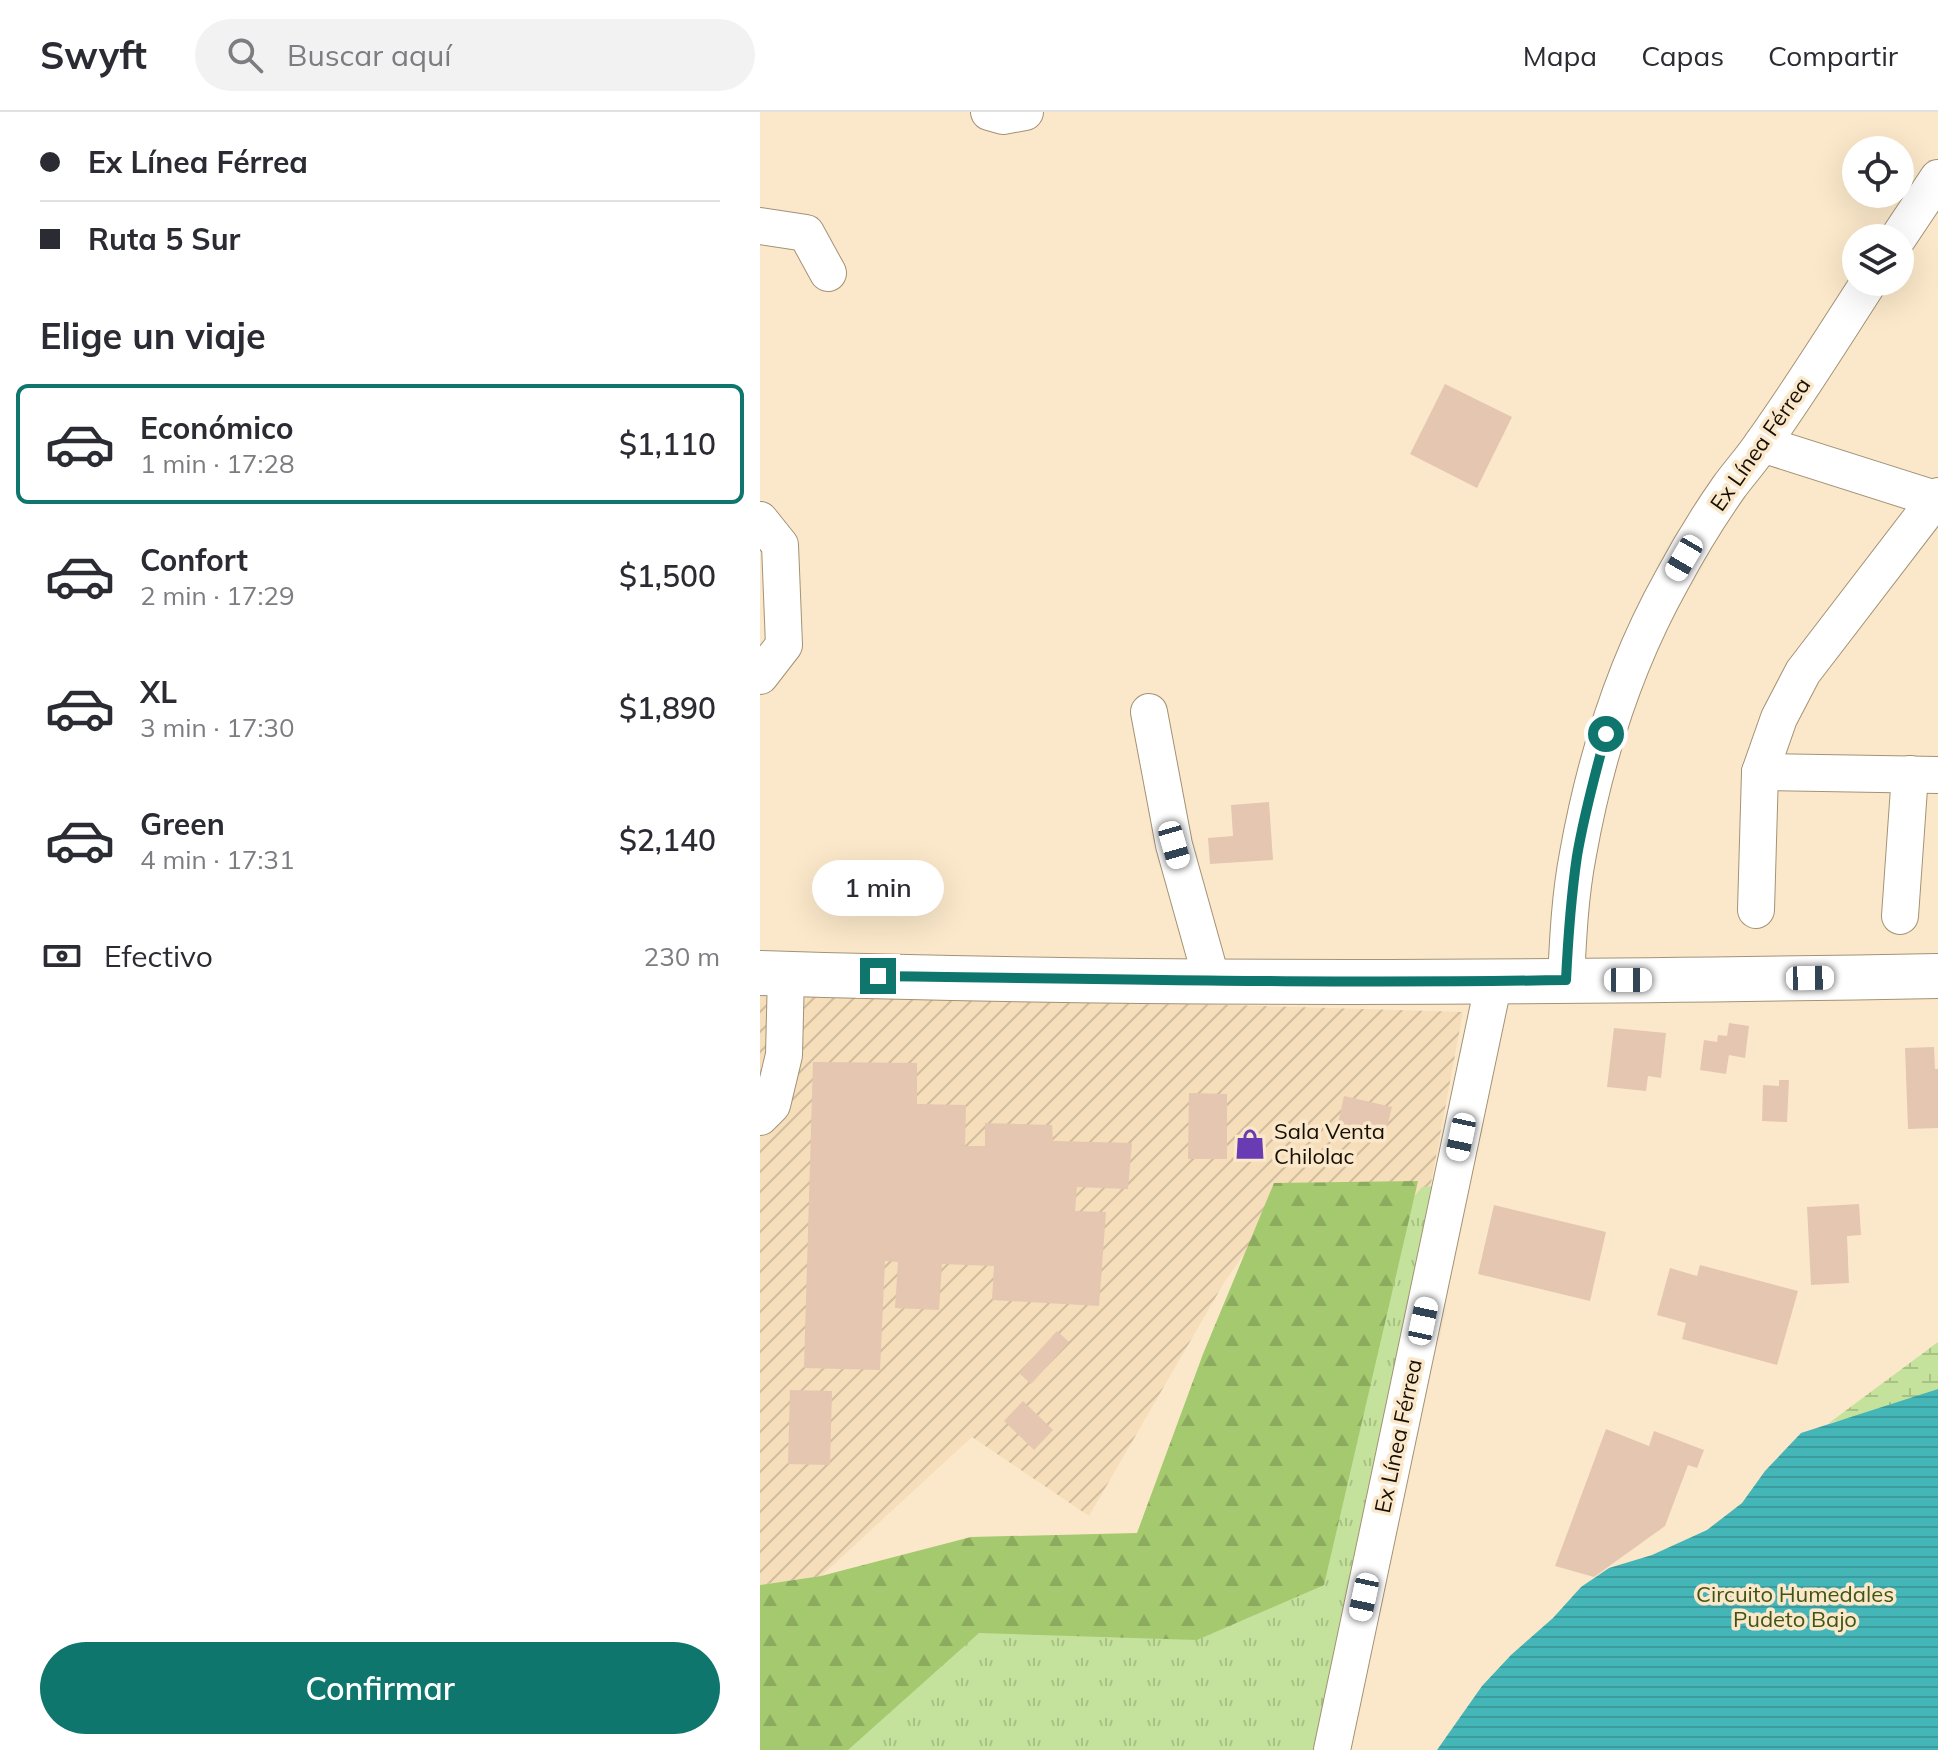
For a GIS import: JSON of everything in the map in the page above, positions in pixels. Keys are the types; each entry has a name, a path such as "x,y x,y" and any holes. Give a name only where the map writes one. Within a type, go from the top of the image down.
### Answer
{"highway":[{"path":"773,974 1212,981 1938,976"}],"street":[{"path":"989,112 1003,116 1025,112"},
{"path":"1907,224 1938,178"},
{"path":"760,226 806,233 828,273"},
{"name":"Ex Línea Férrea","path":"1566,980 1577,856 1590,795 1606,734 1646,631 1670,582 1721,499 1762,444 1860,296"},
{"path":"1756,910 1760,772 1779,718 1803,672 1937,498 1762,444"},
{"path":"760,520 780,545 784,645 760,676"},
{"path":"1149,712 1174,845 1212,981"},
{"path":"1760,772 1924,774 1900,916"},
{"path":"760,1117 772,1105 784,1055 773,974"},
{"name":"Ex Línea Férrea","path":"1332,1750 1494,981"}],"shaded area":[{"path":"760,991 1463,1012 1423,1226 1271,1217 1225,1281 1089,1516 972,1437 821,1576 760,1585"}],"green space":[{"path":"1418,1181 1324,1585 1197,1640 979,1633 848,1750 760,1750 760,1585 821,1576 971,1537 1137,1533 1203,1354 1274,1183"},
{"path":"1433,1186 1321,1750 821,1750 857,1702 1277,1458 1397,1218 1422,1187"},
{"path":"1938,1342 1938,1389 1829,1423"}],"water":[{"name":"Circuito Humedales Pudeto Bajo","path":"1938,1389 1938,1750 1437,1750 1482,1686 1581,1587 1609,1568 1652,1555 1707,1530 1742,1503 1765,1471 1801,1433"}],"building":[{"path":"1445,384 1512,417 1477,488 1410,454"},
{"path":"1269,802 1273,860 1210,864 1208,838 1233,836 1231,805"},
{"path":"1729,1023 1749,1026 1745,1058 1729,1055 1726,1074 1700,1070 1704,1040 1717,1042 1718,1035 1727,1036"},
{"path":"1614,1028 1666,1033 1661,1078 1648,1076 1646,1091 1607,1087"},
{"path":"1934,1047 1935,1069 1938,1069 1938,1128 1908,1129 1905,1048"},
{"path":"813,1062 917,1063 917,1104 966,1105 965,1146 985,1146 985,1123 1052,1125 1053,1141 1132,1143 1128,1189 1077,1187 1075,1211 1106,1212 1099,1306 992,1300 994,1266 942,1264 939,1310 895,1308 898,1262 885,1261 880,1370 804,1368"},
{"path":"1779,1080 1789,1080 1787,1122 1762,1121 1763,1085 1779,1086"},
{"path":"1189,1093 1227,1094 1227,1159 1188,1159"},
{"path":"1344,1096 1392,1107 1385,1135 1338,1124"},
{"path":"1859,1204 1861,1235 1847,1236 1849,1283 1811,1285 1807,1207"},
{"path":"1494,1205 1606,1232 1590,1301 1478,1274"},
{"path":"1700,1265 1798,1291 1777,1365 1682,1339 1686,1323 1657,1315 1670,1268 1697,1276"},
{"path":"1057,1331 1069,1342 1031,1384 1019,1373"},
{"path":"790,1390 832,1391 830,1465 788,1464"},
{"path":"1023,1401 1053,1430 1034,1450 1004,1421"},
{"path":"1606,1429 1649,1446 1654,1431 1704,1450 1697,1468 1688,1465 1665,1526 1594,1577 1555,1566"}],"place":[{"name":"Sala Venta Chilolac","path":"1250,1144"}],"route":[{"path":"878,976 1212,981 1566,980 1577,856 1606,734"}]}
